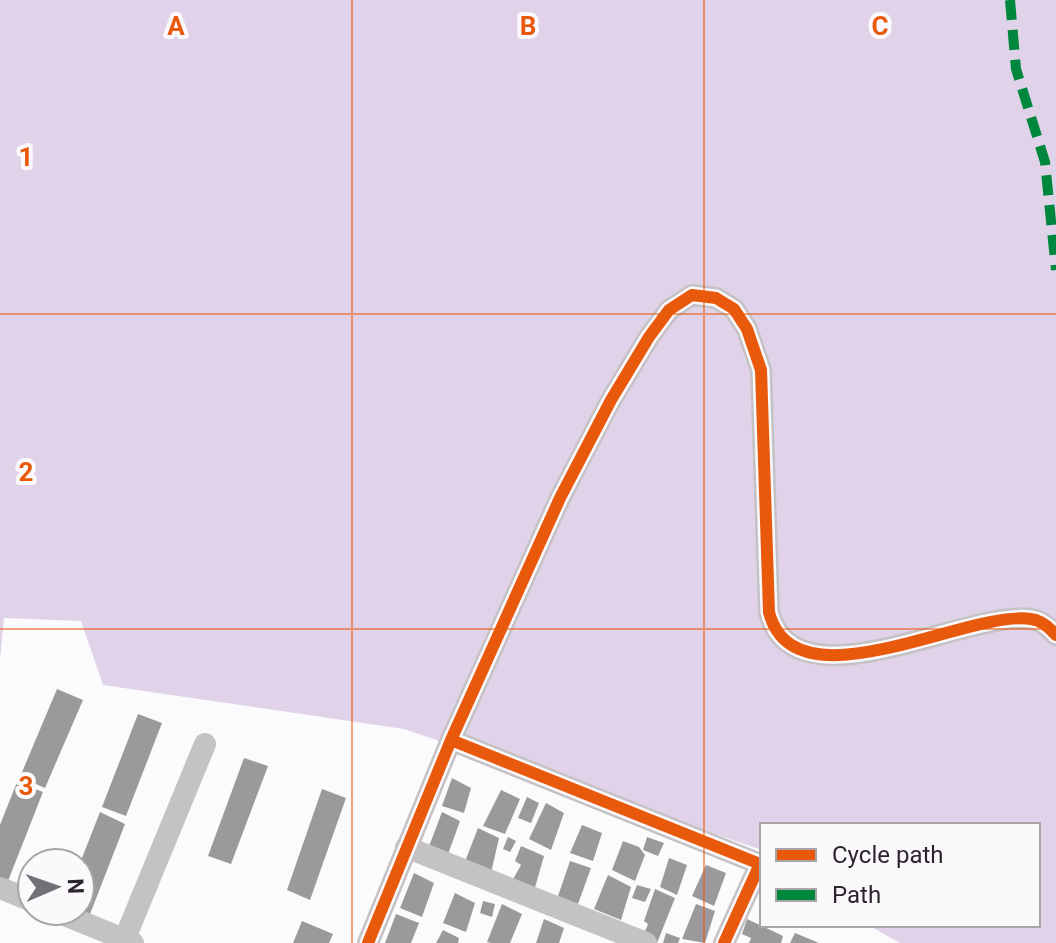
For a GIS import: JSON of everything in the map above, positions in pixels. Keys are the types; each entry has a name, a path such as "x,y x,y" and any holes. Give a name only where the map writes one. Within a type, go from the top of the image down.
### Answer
{"street":[{"path":"368,943 451,740 560,498 611,400 669,310 692,295 716,298 734,309 747,329 761,370 769,612 779,638 798,649 836,654 930,639 1017,618 1034,619 1056,635"},
{"path":"451,740 760,864 724,943"},
{"path":"92,927 127,942 205,744"},
{"path":"406,847 646,943"}],"shaded area":[{"path":"0,0 1056,0 1056,943 900,943 872,927 1040,927 1040,823 760,823 760,849 404,729 103,685 81,621 4,618 0,660"}],"building":[{"path":"57,689 83,700 45,788 20,777"},
{"path":"138,714 162,723 126,816 102,807"},
{"path":"244,758 268,766 231,864 208,856"},
{"path":"452,778 471,788 464,813 442,806"},
{"path":"17,782 43,792 21,847 16,847 16,861 8,881 0,878 0,825"},
{"path":"322,789 346,798 310,900 287,890"},
{"path":"501,790 520,799 505,834 483,826"},
{"path":"527,797 539,803 531,823 518,818"},
{"path":"546,803 564,813 551,850 529,839"},
{"path":"100,812 125,824 96,899 96,847 86,847"},
{"path":"442,812 460,821 447,857 428,849"},
{"path":"582,825 602,833 593,861 570,853"},
{"path":"478,828 499,838 491,873 464,864"},
{"path":"508,837 516,841 510,852 503,849"},
{"path":"647,837 664,843 658,856 643,850"},
{"path":"623,841 639,847 645,855 635,881 612,870"},
{"path":"521,846 544,856 534,891 512,881 521,865 515,861"},
{"path":"669,858 687,865 677,895 660,887"},
{"path":"570,861 591,868 578,904 558,896"},
{"path":"706,865 726,873 714,906 692,896"},
{"path":"414,873 434,883 422,917 400,908"},
{"path":"608,875 631,887 621,920 594,909"},
{"path":"637,885 651,889 645,902 632,898"},
{"path":"655,889 675,898 657,943 643,937 648,924 644,921"},
{"path":"455,893 475,903 466,932 443,923"},
{"path":"483,901 495,904 492,917 480,913"},
{"path":"502,904 522,914 510,943 487,942"},
{"path":"696,904 715,911 705,943 682,939"},
{"path":"396,914 419,923 411,943 385,943"},
{"path":"544,919 564,928 559,943 536,943"},
{"path":"747,919 783,936 781,943 749,943 751,938 742,934"},
{"path":"302,921 333,934 329,943 293,943"},
{"path":"443,930 459,938 458,943 436,943"},
{"path":"666,933 680,938 678,943 663,943"},
{"path":"795,933 819,943 790,943"}],"marked path":[{"path":"1010,0 1016,69 1045,162 1056,270"}],"cycle path":[{"path":"368,943 451,740 560,498 611,400 649,337 669,310 692,295 716,298 734,309 747,329 761,370 769,612 785,640 812,653 846,655 967,627 1003,620 1031,619 1045,624 1056,635"},
{"path":"451,740 760,864 724,943"}]}
